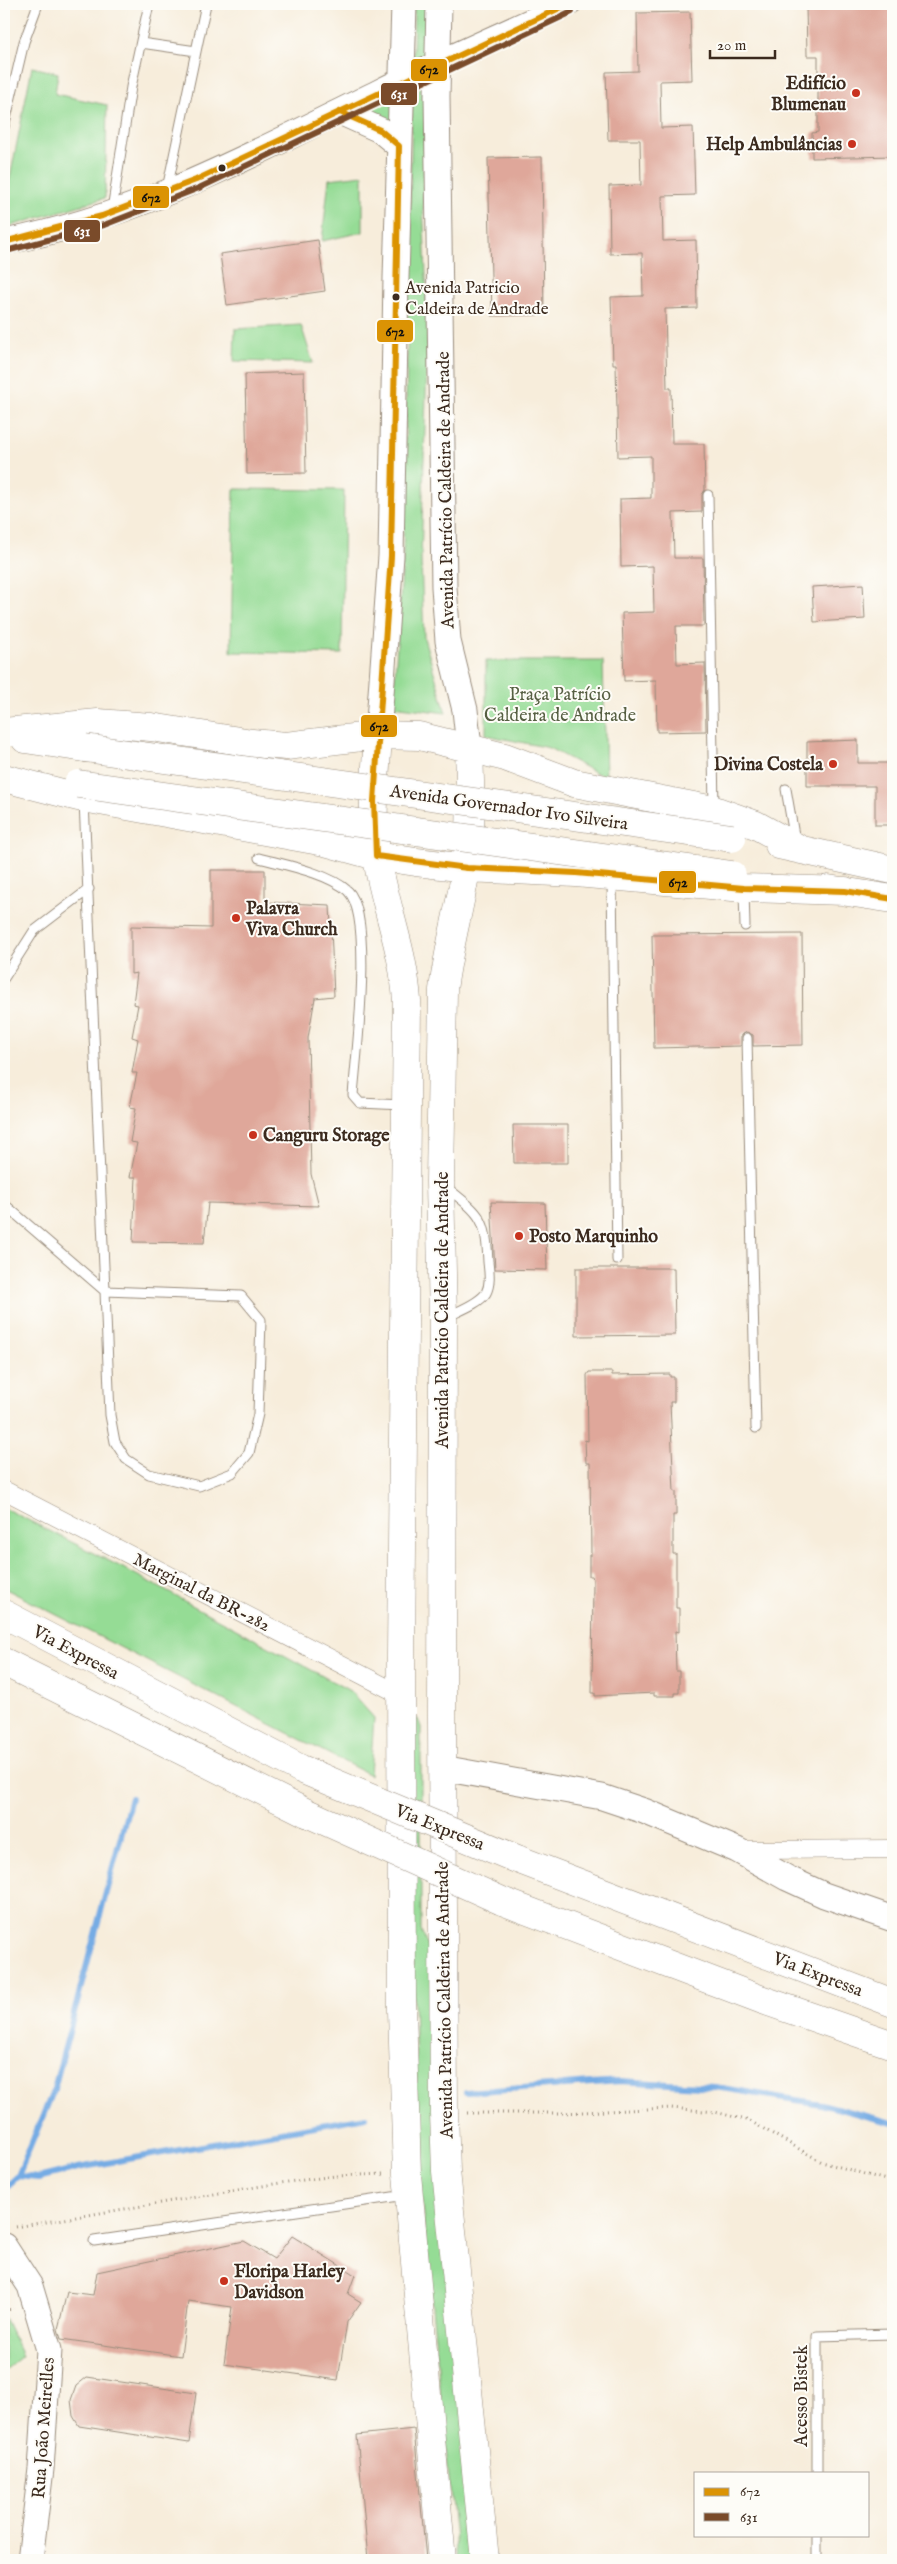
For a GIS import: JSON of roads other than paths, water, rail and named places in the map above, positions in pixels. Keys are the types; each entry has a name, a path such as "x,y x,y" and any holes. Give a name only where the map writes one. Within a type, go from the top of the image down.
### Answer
{"main road":[{"name":"Avenida Patrício Caldeira de Andrade","path":"404,4 398,146 391,556 374,801 376,856 405,971 406,1105 401,1695 402,2010 408,2184 442,2560"},
{"path":"4,242 52,233 111,215 204,178 478,46 531,14 568,4"},
{"name":"Avenida Patrício Caldeira de Andrade","path":"439,12 444,587 448,641 465,710 469,747 471,819 467,868 446,960 443,990 440,1182 443,1319 442,1768 444,2113 446,2171 485,2560"},
{"path":"439,12 450,37 459,42 478,46"},
{"path":"340,112 380,130 398,146"},
{"path":"4,732 98,723 151,727 252,743 286,746 378,735 419,736 505,757 574,783 714,810 756,824 796,847"},
{"name":"Avenida Governador Ivo Silveira","path":"4,736 796,847 893,870"},
{"name":"Avenida Governador Ivo Silveira","path":"4,774 81,791 738,882 846,891 893,899"},
{"path":"4,778 81,791 325,842 376,856 467,868 738,882"},
{"name":"Via Expressa","path":"4,1614 301,1769 518,1859 888,2000"},
{"path":"4,1662 307,1813 502,1901 760,1999 893,2045"},
{"path":"401,1695 442,1715"},
{"path":"442,1768 602,1798 644,1811 737,1850 824,1896 893,1919"},
{"name":"Rua João Meirelles","path":"6,2239 30,2286 49,2350 41,2469 30,2560"}],"street":[{"name":"Marginal da BR-282","path":"4,1490 401,1695"},
{"path":"737,1850 893,1849"}],"lane":[{"path":"4,127 24,42 38,4"},
{"path":"111,215 149,4"},
{"path":"167,193 169,174 206,4"},
{"path":"141,42 196,52"},
{"path":"708,494 714,810"},
{"path":"786,789 796,847"},
{"path":"4,1204 105,1291 241,1296 252,1307 261,1320 258,1414 249,1453 232,1473 199,1486 149,1474 126,1459 115,1442 110,1415 105,1291 89,889 81,791"},
{"path":"259,858 310,871 347,890 355,900 362,949 353,1095 360,1103 406,1105"},
{"path":"612,876 617,1260"},
{"path":"738,882 745,926"},
{"path":"4,978 34,931 89,889"},
{"path":"747,1038 756,1428"},
{"path":"440,1182 475,1209 484,1223 489,1283 485,1294 480,1299 443,1319"},
{"path":"94,2241 408,2184"},
{"name":"Acesso Bistek","path":"817,2472 817,2336 893,2334"},
{"path":"817,2536 817,2560"}],"waterway":[{"path":"18,2176 54,2089 131,1798"},
{"path":"466,2092 620,2081 715,2087 821,2104 893,2123"},
{"path":"4,2189 18,2176 38,2178 78,2168 366,2117"}],"place":[{"name":"Edifício Blumenau","path":"856,93"},
{"name":"Help Ambulâncias","path":"852,144"},
{"name":"Avenida Patricio Caldeira de Andrade","path":"396,297"},
{"name":"Divina Costela","path":"833,764"},
{"name":"Palavra Viva Church","path":"236,918"},
{"name":"Canguru Storage","path":"253,1135"},
{"name":"Posto Marquinho","path":"519,1236"},
{"name":"Floripa Harley Davidson","path":"224,2281"}],"park label":[{"name":"Praça Patrício Caldeira de Andrade","path":"560,704"}]}
